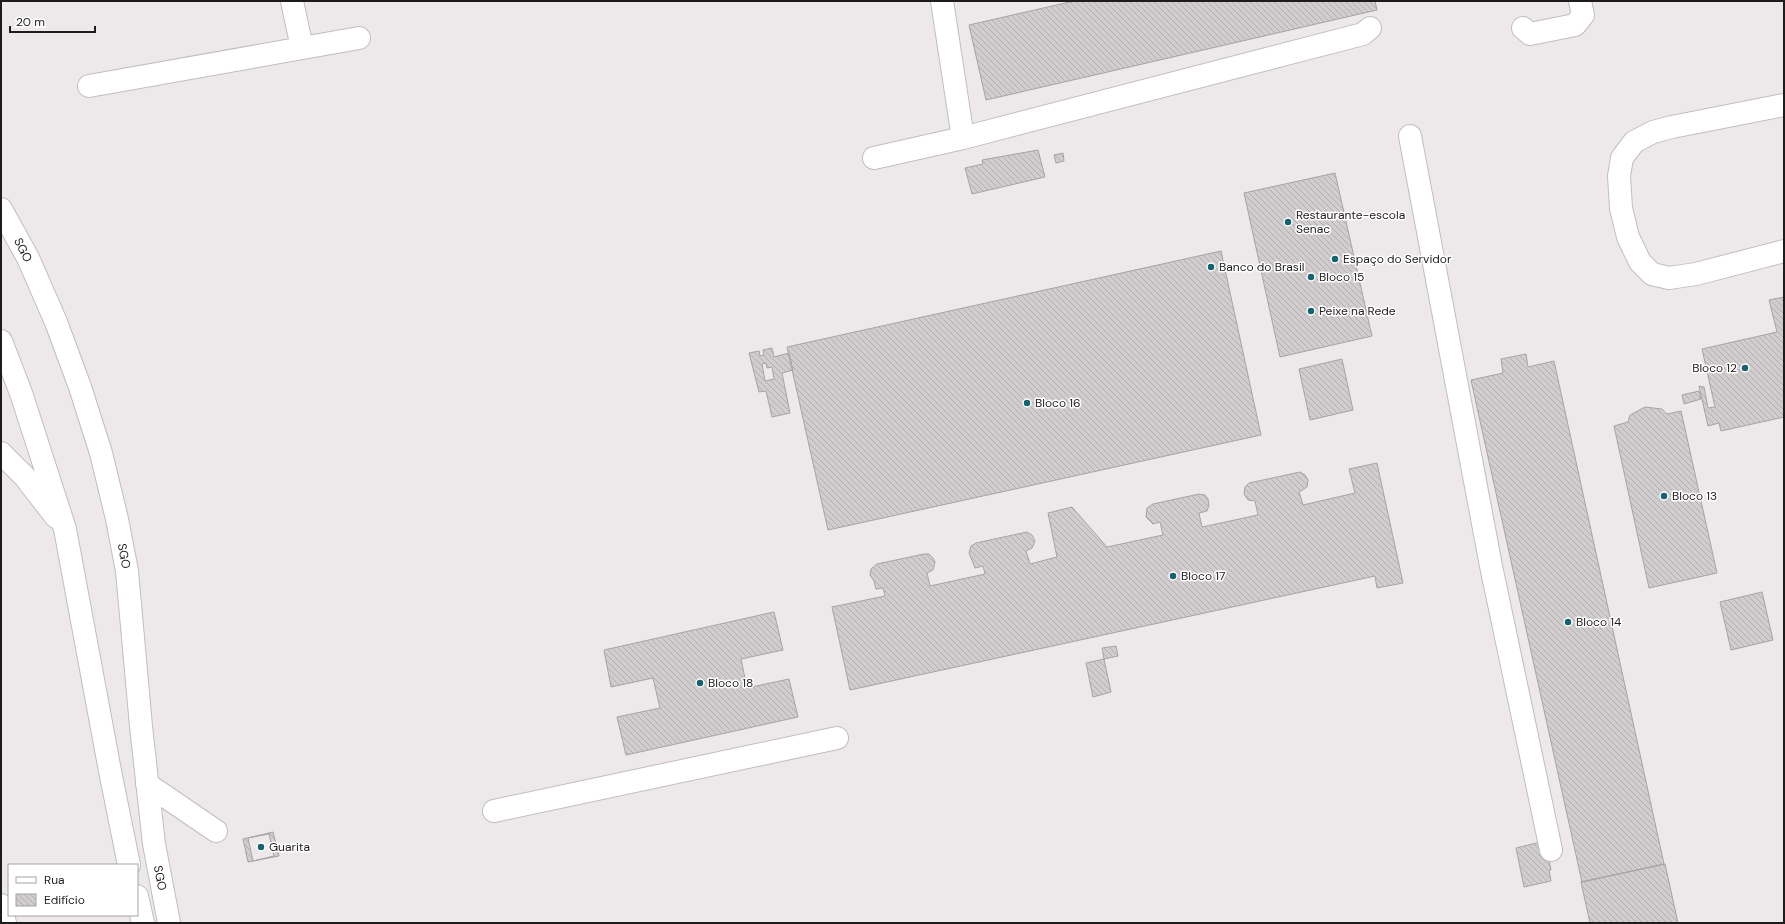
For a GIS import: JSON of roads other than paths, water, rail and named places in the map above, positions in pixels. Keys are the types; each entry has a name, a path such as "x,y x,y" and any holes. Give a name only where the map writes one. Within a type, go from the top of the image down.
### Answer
{"street":[{"path":"292,1 302,48"},
{"path":"942,1 962,138"},
{"path":"1523,28 1530,34 1575,25 1583,15 1580,1"},
{"path":"874,158 962,138 1356,36 1363,34 1370,28"},
{"path":"89,86 359,38"},
{"path":"1784,105 1652,132 1634,142 1622,158 1619,176 1621,208 1628,237 1640,262 1652,274 1669,278 1696,274 1784,251"},
{"path":"1410,136 1491,566 1551,850"},
{"name":"SGO","path":"1,209 28,258 56,322 80,387 101,453 117,519 127,571 147,784 158,866 169,923"},
{"path":"1,341 21,393 65,529 129,864"},
{"path":"1,453 25,477 65,529"},
{"path":"494,811 838,738"},
{"path":"147,784 216,832"},
{"path":"138,873 158,866"},
{"path":"144,923 138,899 164,897"},
{"path":"1,905 5,923"}],"place":[{"name":"Restaurante-escola Senac","path":"1288,222"},
{"name":"Espaço do Servidor","path":"1335,259"},
{"name":"Banco do Brasil","path":"1211,267"},
{"name":"Bloco 15","path":"1311,277"},
{"name":"Peixe na Rede","path":"1311,311"},
{"name":"Bloco 12","path":"1745,368"},
{"name":"Bloco 16","path":"1027,403"},
{"name":"Bloco 13","path":"1664,496"},
{"name":"Bloco 17","path":"1173,576"},
{"name":"Bloco 14","path":"1568,622"},
{"name":"Bloco 18","path":"700,683"},
{"name":"Guarita","path":"261,847"}]}
